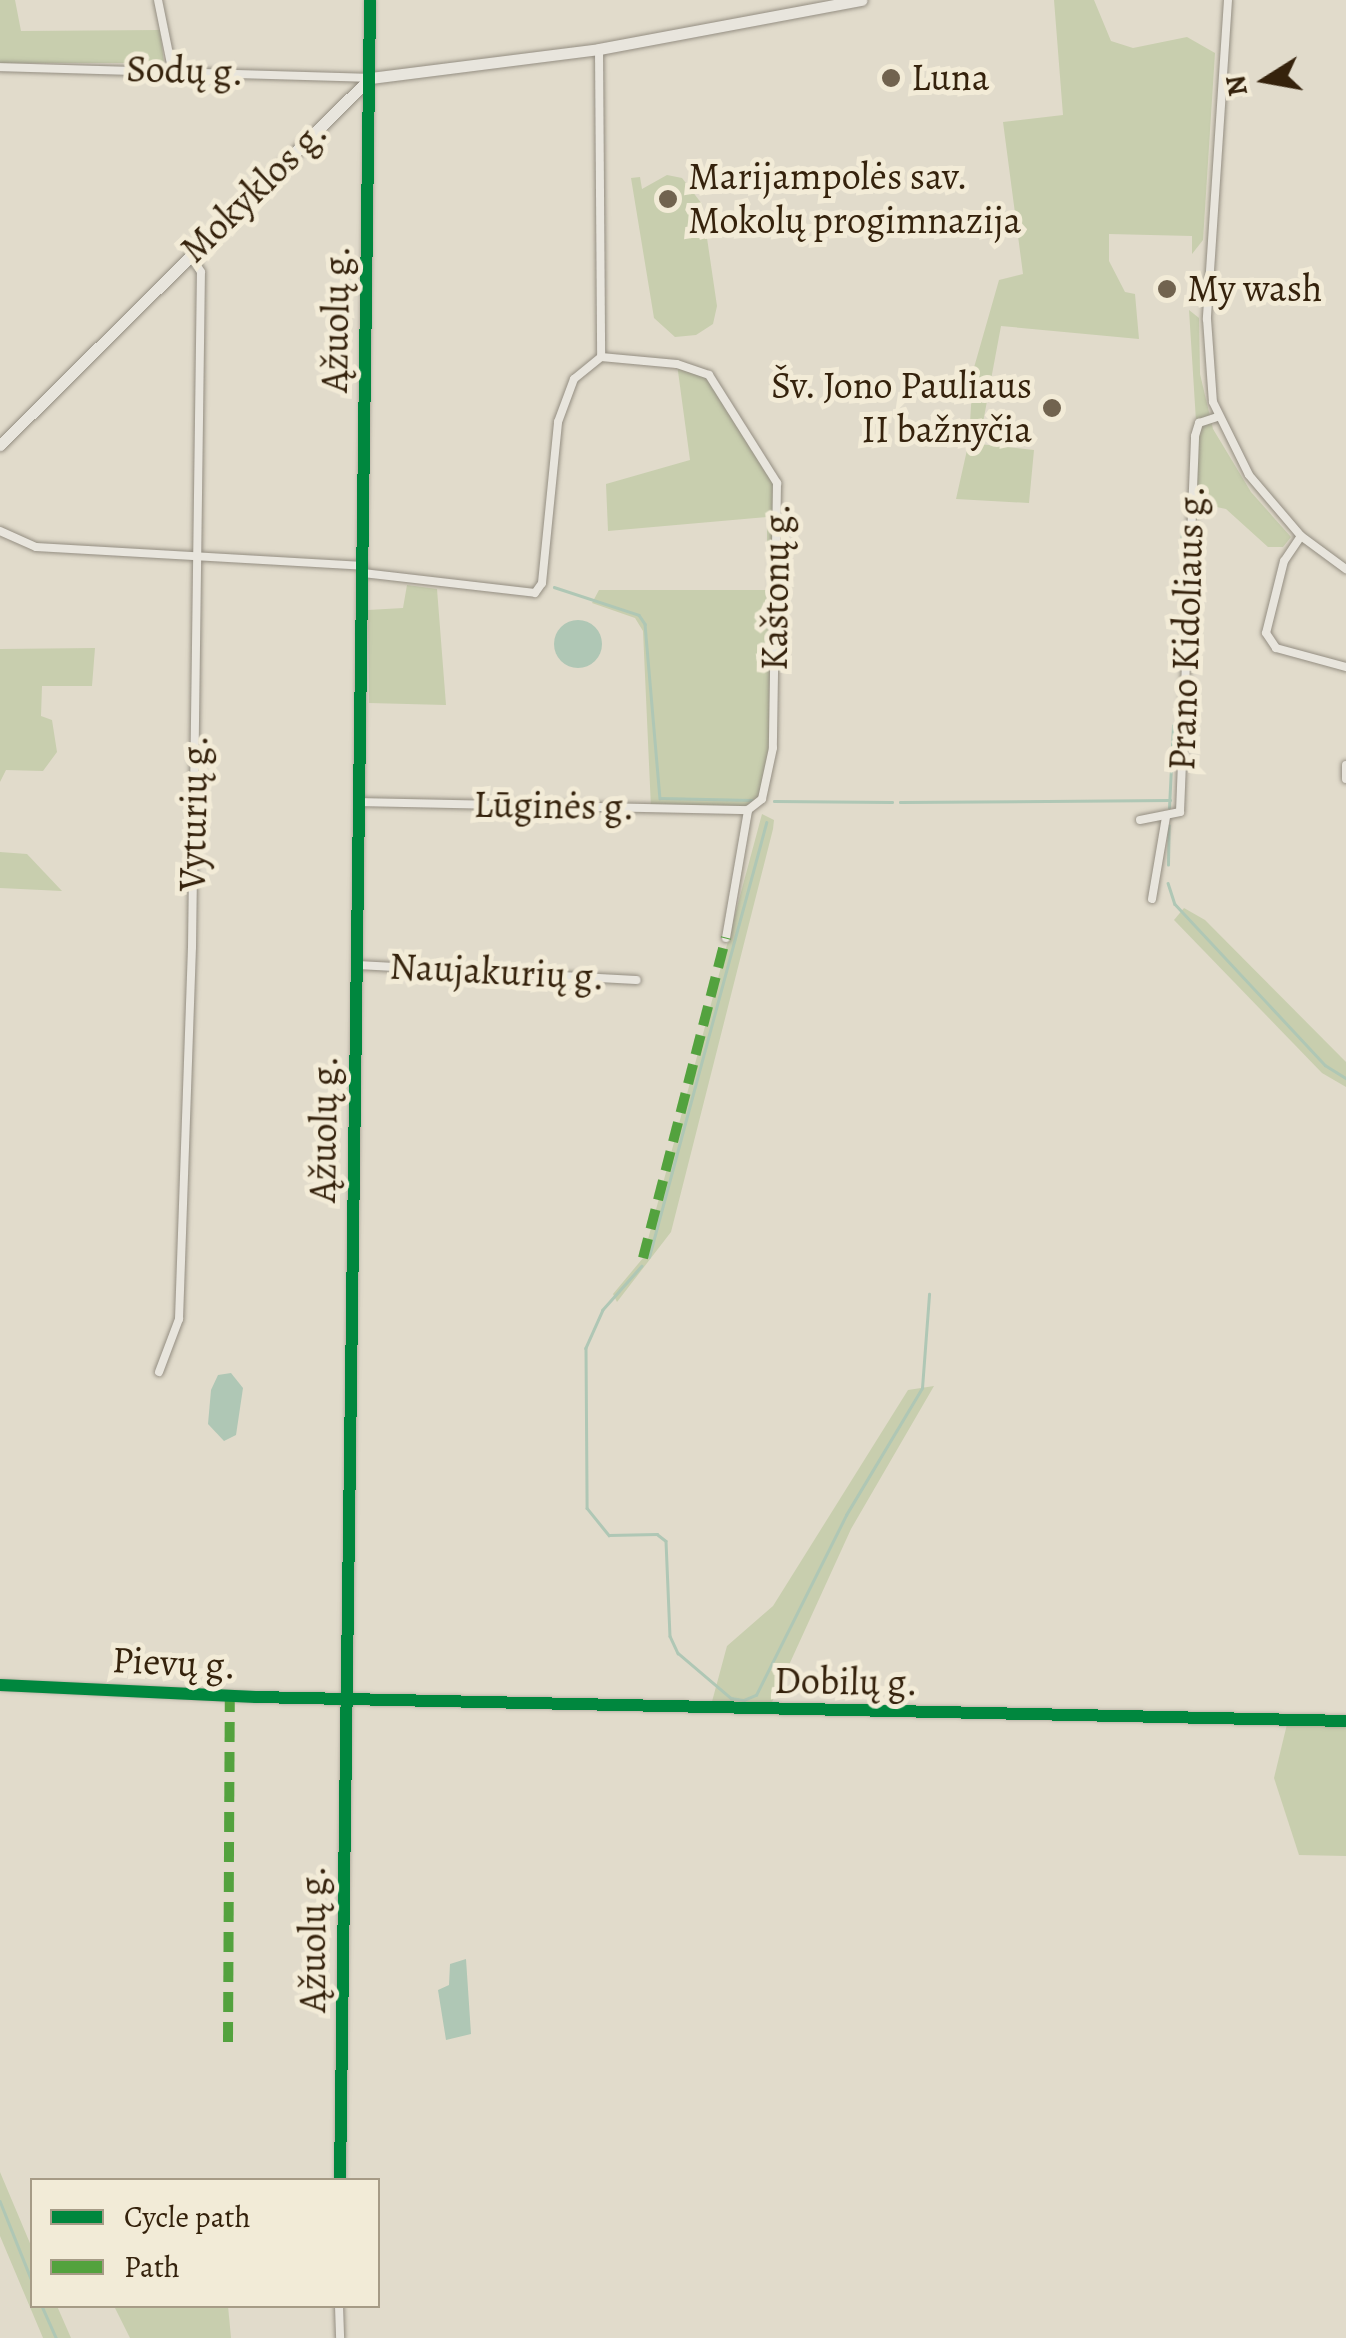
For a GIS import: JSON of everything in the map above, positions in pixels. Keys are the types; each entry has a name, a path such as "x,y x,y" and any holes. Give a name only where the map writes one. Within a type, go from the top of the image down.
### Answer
{"main road":[{"path":"370,78 599,49 861,0"},
{"name":"Mokyklos g.","path":"0,445 370,78"}],"street":[{"path":"158,0 172,69"},
{"name":"Ąžuolų g.","path":"340,2178 370,0"},
{"path":"1228,0 1207,318 1218,418 1249,475 1301,536 1346,569"},
{"path":"0,531 36,547 363,570 535,593 542,583 562,404 574,378 601,358 599,49"},
{"name":"Sodų g.","path":"0,67 172,69 370,78"},
{"name":"Vyturių g.","path":"159,1372 179,1319 201,272 190,254"},
{"name":"Kaštonų g.","path":"601,358 677,364 710,375 777,483 774,748 762,799 748,810 726,938"},
{"name":"Prano Kidoliaus g.","path":"1140,820 1180,812 1196,436 1199,423 1218,418"},
{"path":"1301,536 1284,561 1266,624 1269,641 1346,667"},
{"path":"1346,765 1346,779"},
{"name":"Lūginės g.","path":"360,802 748,810"},
{"path":"1152,900 1166,817"},
{"name":"Naujakurių g.","path":"356,965 638,980"},
{"name":"Pievų g.","path":"0,1685 346,1698"},
{"name":"Dobilų g.","path":"346,1698 1346,1721"},
{"path":"339,2308 340,2338"}],"shaded area":[{"path":"0,0 15,0 21,31 160,30 164,63 0,63"},
{"path":"1054,0 1094,0 1111,41 1133,48 1187,37 1215,53 1203,240 1192,254 1192,236 1109,234 1109,261 1125,292 1135,294 1139,339 1001,326 979,444 1034,450 1029,503 956,499 969,441 973,371 999,280 1023,274 1003,122 1063,115"},
{"path":"667,175 682,178 702,204 717,306 713,324 696,335 675,337 654,318 631,178 640,177 642,189"},
{"path":"1189,310 1199,318 1200,374 1213,429 1251,492 1291,537 1283,547 1268,547 1226,509 1193,502 1196,421"},
{"path":"677,364 709,375 777,483 773,748 756,806 651,808 643,631 635,618 592,603 599,590 767,590 767,517 608,531 606,484 690,460"},
{"path":"407,585 437,589 446,705 369,703 368,610 403,608"},
{"path":"578,620 595,627 602,644 595,661 578,668 561,661 554,644 561,627"},
{"path":"95,648 92,686 42,686 41,716 52,720 57,752 43,771 6,770 0,782 0,649"},
{"path":"762,814 774,820 773,829 671,1232 617,1302 613,1294 643,1258"},
{"path":"0,852 27,854 62,891 0,888"},
{"path":"1184,908 1205,920 1346,1062 1346,1087 1322,1073 1174,920"},
{"path":"231,1373 243,1388 236,1435 224,1441 208,1424 211,1390 218,1375"},
{"path":"934,1386 851,1529 768,1711 710,1709 727,1646 773,1606 908,1390"},
{"path":"1288,1720 1346,1721 1346,1856 1299,1855 1274,1778"},
{"path":"466,1959 471,2034 446,2040 438,1990 449,1985 450,1964"},
{"path":"0,2172 30,2243 30,2307 0,2236"},
{"path":"30,2308 58,2308 71,2338 43,2338"},
{"path":"115,2308 228,2308 231,2338 130,2338"}],"waterway":[{"path":"1181,553 1182,529"},
{"path":"554,587 639,615 645,624 660,798 752,800"},
{"path":"1169,808 1173,726"},
{"path":"900,802 1170,800"},
{"path":"774,801 892,802"},
{"path":"649,1257 766,822"},
{"path":"1168,865 1169,826"},
{"path":"1168,883 1175,904 1325,1065 1346,1078"},
{"path":"642,1266 603,1310 586,1348 587,1508 609,1535 657,1534 666,1541 670,1636 678,1653 731,1698 744,1700 756,1695 846,1515 922,1388 929,1294"},
{"path":"0,2201 30,2276"},
{"path":"43,2308 56,2338"}],"marked path":[{"path":"643,1258 726,938"},
{"path":"228,2042 230,1697"}],"cycle path":[{"path":"340,2178 370,0"},
{"path":"0,1685 256,1697 1346,1721"}],"place":[{"name":"Luna","path":"891,78"},
{"name":"Marijampolės sav. Mokolų progimnazija","path":"668,199"},
{"name":"My wash","path":"1167,289"},
{"name":"Šv. Jono Pauliaus II bažnyčia","path":"1052,408"}]}
